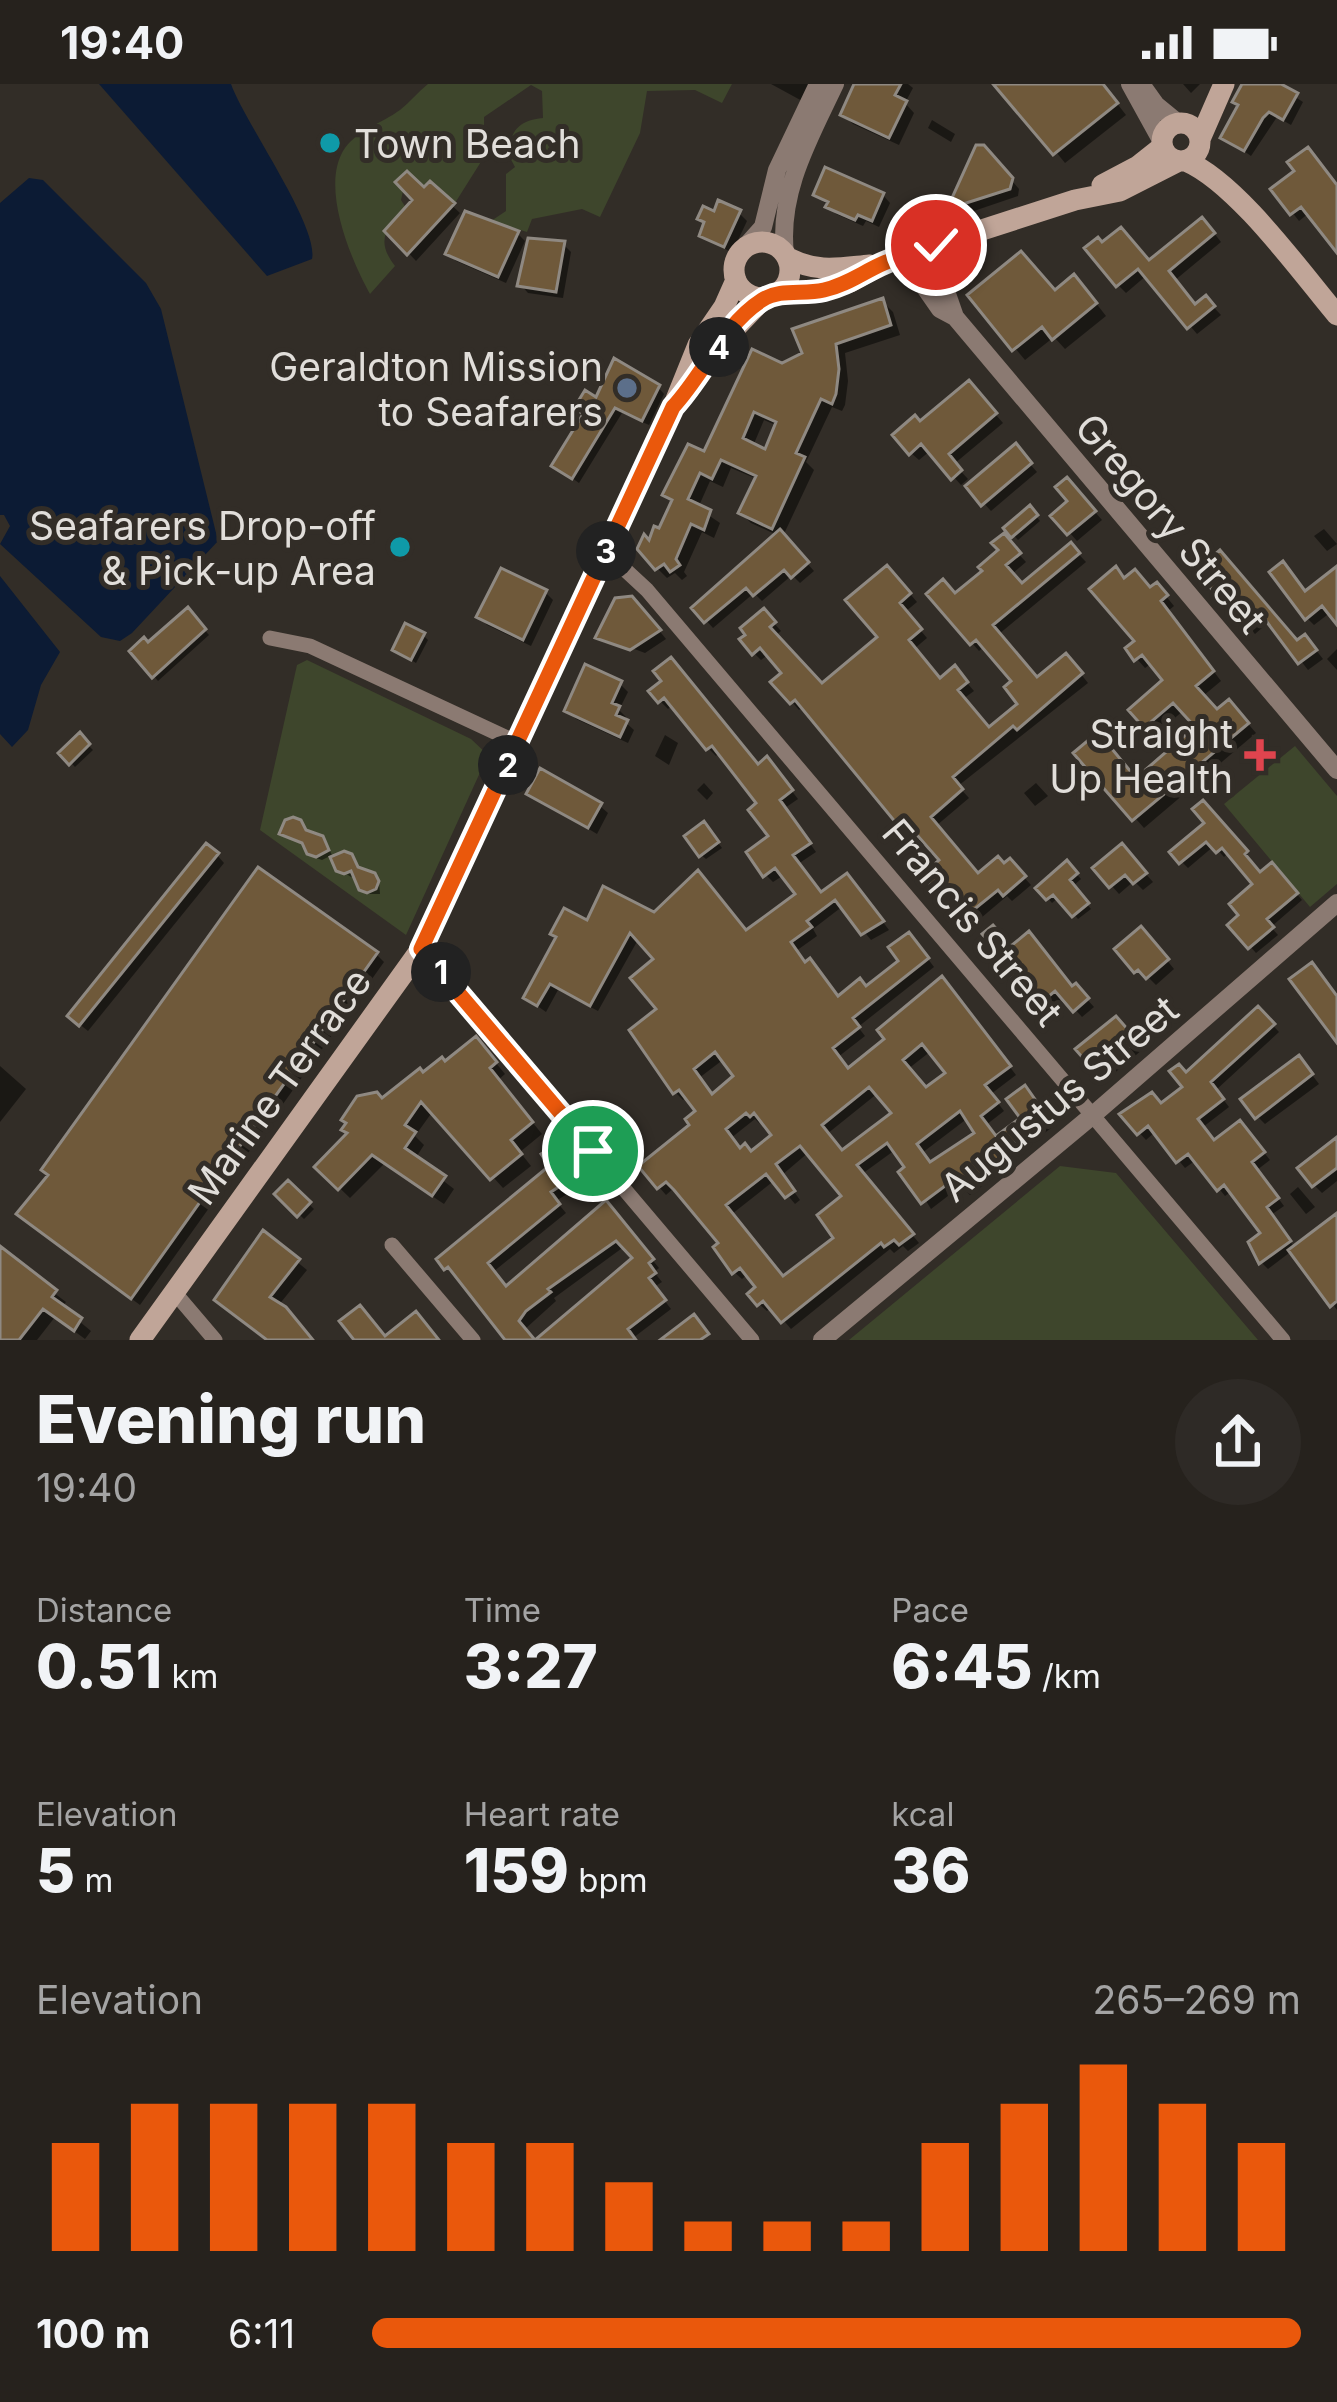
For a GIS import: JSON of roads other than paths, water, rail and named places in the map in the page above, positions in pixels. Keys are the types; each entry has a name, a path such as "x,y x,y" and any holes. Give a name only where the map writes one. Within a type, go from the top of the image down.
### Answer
{"main road":[{"path":"1182,142 1214,84"},
{"path":"893,260 826,271 810,269 764,242 746,246 735,262 736,280 747,294 822,290 893,260 1075,200 1182,142 1224,84"},
{"path":"1182,142 1233,183 1250,212 1337,315"},
{"path":"772,295 790,273 787,256"},
{"name":"Marine Terrace","path":"140,1340 421,949 698,344 736,280"},
{"name":"Marine Terrace","path":"673,407 722,341 772,295"}],"street":[{"path":"746,246 763,227 778,170 818,84"},
{"path":"787,256 782,224 793,178 835,84"},
{"path":"1130,84 1182,142"},
{"path":"1141,84 1182,142"},
{"name":"Gregory Street","path":"936,245 939,271 956,317 1337,770"},
{"name":"Gregory Street","path":"893,260 940,309 956,317"},
{"name":"Francis Street","path":"606,551 647,590 1283,1340"},
{"path":"270,638 310,646 518,742"},
{"name":"Augustus Street","path":"822,1340 1337,903"},
{"path":"421,949 752,1340"},
{"path":"392,1245 473,1340"},
{"path":"175,1293 215,1340"}],"water":[{"path":"99,84 231,84 293,199 312,259 267,276"},
{"path":"29,178 43,180 146,283 161,309 218,541 120,641 101,637 0,544 10,526 0,515 0,203"},
{"path":"0,576 60,652 41,685 28,730 12,747 0,734"}],"place":[{"name":"Town Beach","path":"330,143"},
{"name":"Geraldton Mission to Seafarers","path":"627,388"},
{"name":"Seafarers Drop-off & Pick-up Area","path":"400,547"},
{"name":"Straight Up Health","path":"1260,755"}]}
